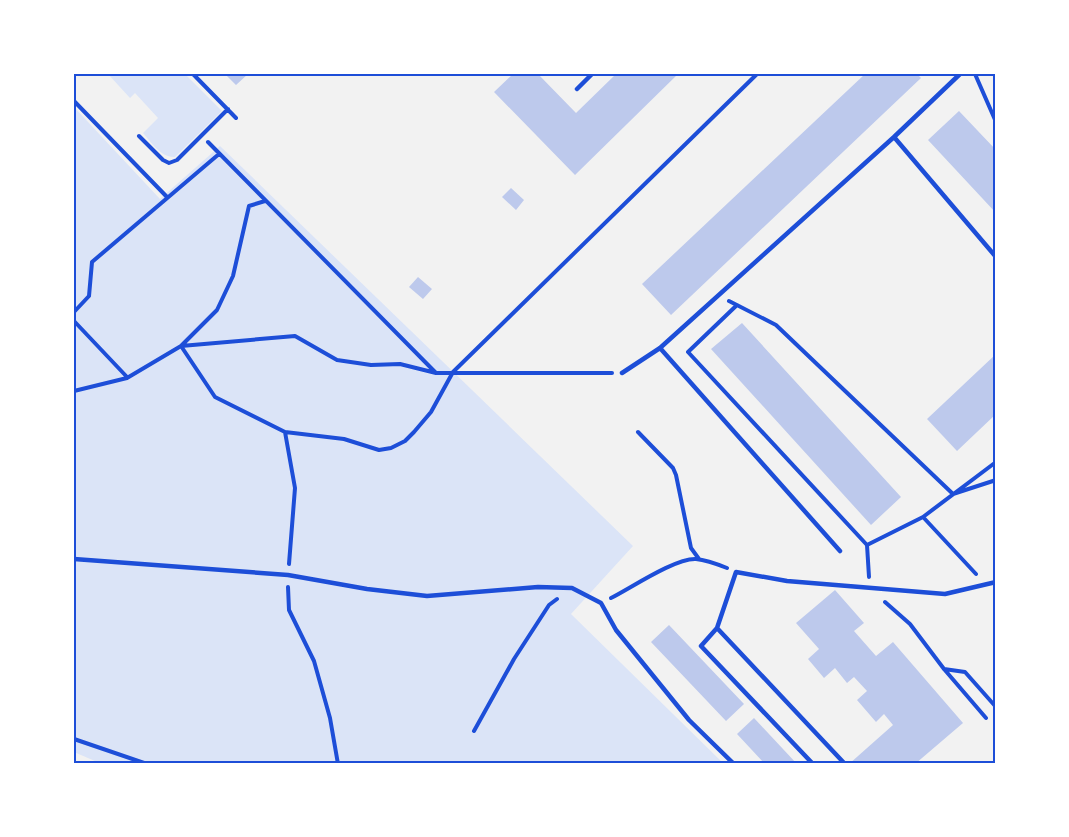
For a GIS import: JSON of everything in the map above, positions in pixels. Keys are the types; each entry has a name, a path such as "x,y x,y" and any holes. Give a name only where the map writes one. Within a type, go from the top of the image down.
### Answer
{"lane":[{"path":"577,89 592,74"},
{"path":"622,374 660,348 894,137 960,74"},
{"path":"894,137 996,257"},
{"path":"660,348 840,551"},
{"path":"74,559 288,575 367,590 427,596 538,587 572,588 601,603 616,630 689,720 734,764"},
{"path":"813,764 701,646 717,628 736,572 787,581 945,594 996,582"},
{"path":"717,628 845,764"}],"path":[{"path":"193,74 236,118"},
{"path":"181,346 215,397 285,432 344,439 379,450 405,441 431,412 453,372 757,74"},
{"path":"975,74 996,122"},
{"path":"74,101 168,197"},
{"path":"139,136 169,163 177,160 228,110"},
{"path":"208,142 436,373"},
{"path":"74,312 89,296 92,262 219,154"},
{"path":"74,391 127,378 181,346 217,310 233,276 249,206 266,201"},
{"path":"718,296 776,325 953,494"},
{"path":"737,305 688,352 867,545 868,568"},
{"path":"74,321 127,378"},
{"path":"181,346 295,336 337,360 370,365 400,364 436,373 622,374"},
{"path":"285,432 295,488 288,575 289,610 314,662 330,718 338,764"},
{"path":"638,432 673,468 692,548 700,560"},
{"path":"867,545 923,517 996,462"},
{"path":"953,494 996,480"},
{"path":"923,517 985,584"},
{"path":"601,603 635,587 658,572 690,560 715,563 736,572"},
{"path":"474,731 514,659 549,605 572,588"},
{"path":"870,588 910,624 944,669 986,718"},
{"path":"944,669 965,672 996,707"},
{"path":"74,739 147,764"}],"shaded area":[{"path":"108,74 185,74 222,111 175,157 170,157 157,149 143,133 158,118 135,93 130,98"},
{"path":"74,107 160,199 220,146 633,546 571,614 723,763 102,764 74,752"}],"building":[{"path":"225,74 248,74 236,85"},
{"path":"513,74 538,74 576,113 616,74 678,74 575,175 494,92"},
{"path":"865,74 917,74 921,78 671,315 642,284"},
{"path":"959,111 996,150 996,213 928,140"},
{"path":"511,188 524,200 516,210 502,197"},
{"path":"418,277 432,289 423,299 409,287"},
{"path":"742,323 901,497 871,525 711,349"},
{"path":"996,354 996,414 957,451 927,419"},
{"path":"835,590 864,623 854,631 876,656 893,642 963,723 915,764 849,764 893,725 884,714 876,722 857,700 867,691 854,677 847,683 835,668 824,678 808,659 819,649 796,623"},
{"path":"669,625 744,704 726,721 651,642"},
{"path":"754,718 797,764 765,764 737,734"}]}
